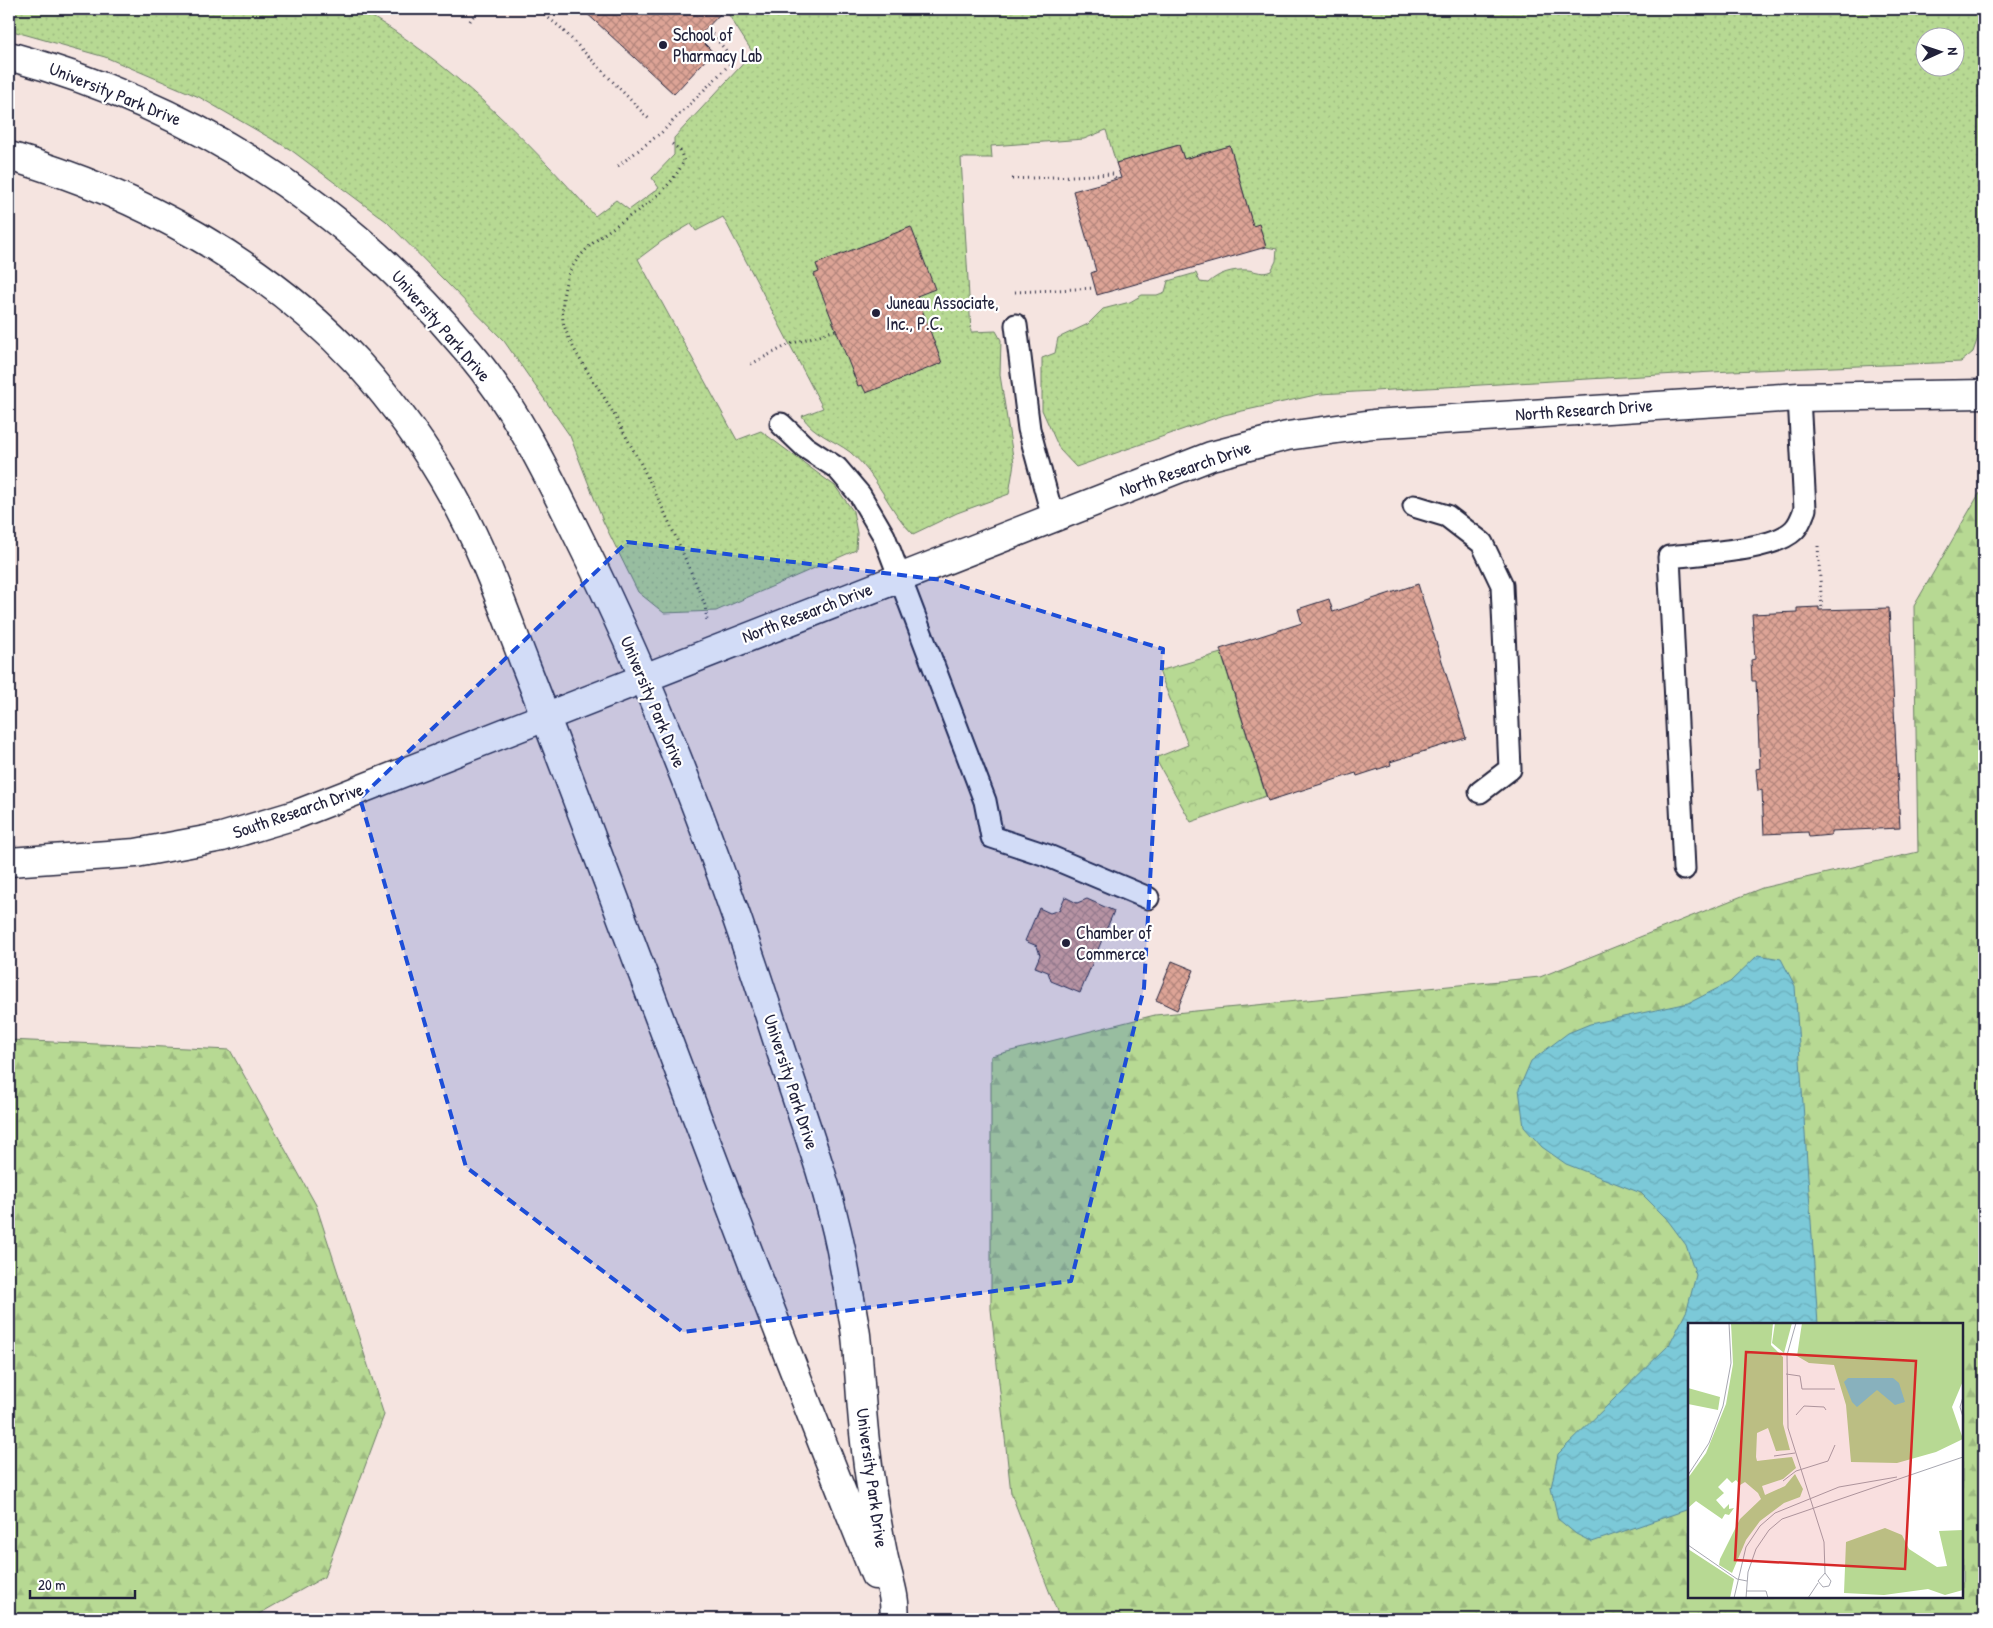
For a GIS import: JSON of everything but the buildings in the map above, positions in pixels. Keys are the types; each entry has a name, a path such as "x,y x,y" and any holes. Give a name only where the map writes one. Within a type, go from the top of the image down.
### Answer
{"street":[{"name":"University Park Drive","path":"9,56 60,70 102,86 196,128 262,165 338,221 409,284 471,354 526,431 603,586 644,677 699,814 750,952 813,1152 840,1244 855,1332 866,1450 884,1557 896,1610 894,1619"},
{"name":"University Park Drive","path":"9,156 46,167 117,195 184,228 232,257 303,310 357,363 414,433 454,497 486,565 790,1364 894,1619"},
{"name":"North Research Drive","path":"545,716 1210,456 1287,436 1374,424 1799,397 1984,394"},
{"name":"South Research Drive","path":"9,862 136,853 222,837 295,816 545,716"}],"lane":[{"path":"1016,325 1029,429 1053,518"},
{"path":"1684,869 1669,557 1767,544 1794,530 1800,522 1805,509 1799,397"},
{"path":"781,424 805,446 838,468 860,495 884,536 985,801 992,837 1046,855 1148,898"},
{"path":"1414,506 1447,516 1482,543 1502,585 1510,769 1480,792"}],"path":[{"path":"470,21 478,9"},
{"path":"537,9 560,27 650,120"},
{"path":"618,166 662,132 734,60 707,28"},
{"path":"672,144 680,150 684,161 677,176 657,197 586,249 570,271 563,300 563,323 576,354 604,397 642,466 705,605 707,621"},
{"path":"1012,179 1113,174 1115,179"},
{"path":"1015,292 1095,288"},
{"path":"751,364 790,344 836,330"},
{"path":"1800,522 1818,542 1822,610"}],"highlighted area":[{"path":"627,542 942,580 1163,649 1144,988 1071,1281 683,1332 466,1167 360,798"}],"shaded area":[{"path":"9,9 1984,9 1984,1619 9,1619"}],"green space":[{"path":"9,9 359,9 425,53 485,103 541,158 595,216 616,200 629,210 659,188 652,178 674,155 674,138 753,53 725,9 1984,9 1984,320 1973,352 1961,362 1731,371 1320,394 1224,415 1076,467 1060,450 1042,410 1042,358 1055,353 1058,338 1088,324 1103,309 1130,302 1142,295 1157,295 1165,292 1168,281 1196,273 1200,282 1208,283 1221,274 1231,271 1248,270 1262,273 1271,271 1276,261 1277,249 1266,247 1259,225 1253,226 1230,146 1184,159 1179,145 1116,163 1106,130 1084,139 991,146 992,158 961,158 971,332 996,331 1001,340 1000,375 1014,463 1009,494 957,513 913,534 904,525 860,461 850,452 812,428 802,416 823,408 723,217 696,231 691,224 662,241 638,259 737,440 761,431 835,486 853,511 857,533 856,550 716,611 664,613 638,592 603,521 570,436 504,341 386,221 291,150 199,97 105,57 9,30"},
{"path":"1984,493 1984,1619 1060,1619 1011,1493 991,1309 991,1056 1155,1015 1540,977 1762,888 1918,852 1914,606 1979,494"},
{"path":"1221,653 1266,796 1191,822 1155,758 1188,745 1159,671"},
{"path":"9,1040 230,1050 316,1205 384,1415 324,1577 250,1619 9,1619"}],"water":[{"path":"1758,955 1781,959 1795,986 1818,1323 1688,1323 1688,1509 1592,1542 1576,1534 1558,1519 1551,1488 1558,1454 1670,1344 1687,1310 1696,1275 1686,1245 1666,1218 1641,1193 1566,1164 1542,1147 1524,1127 1519,1089 1531,1061 1568,1033 1590,1024 1689,1003 1730,982"}],"place":[{"name":"School of Pharmacy Lab","path":"663,45"},
{"name":"Juneau Associate, Inc., P.C.","path":"876,313"},
{"name":"Chamber of Commerce","path":"1066,943"}]}
